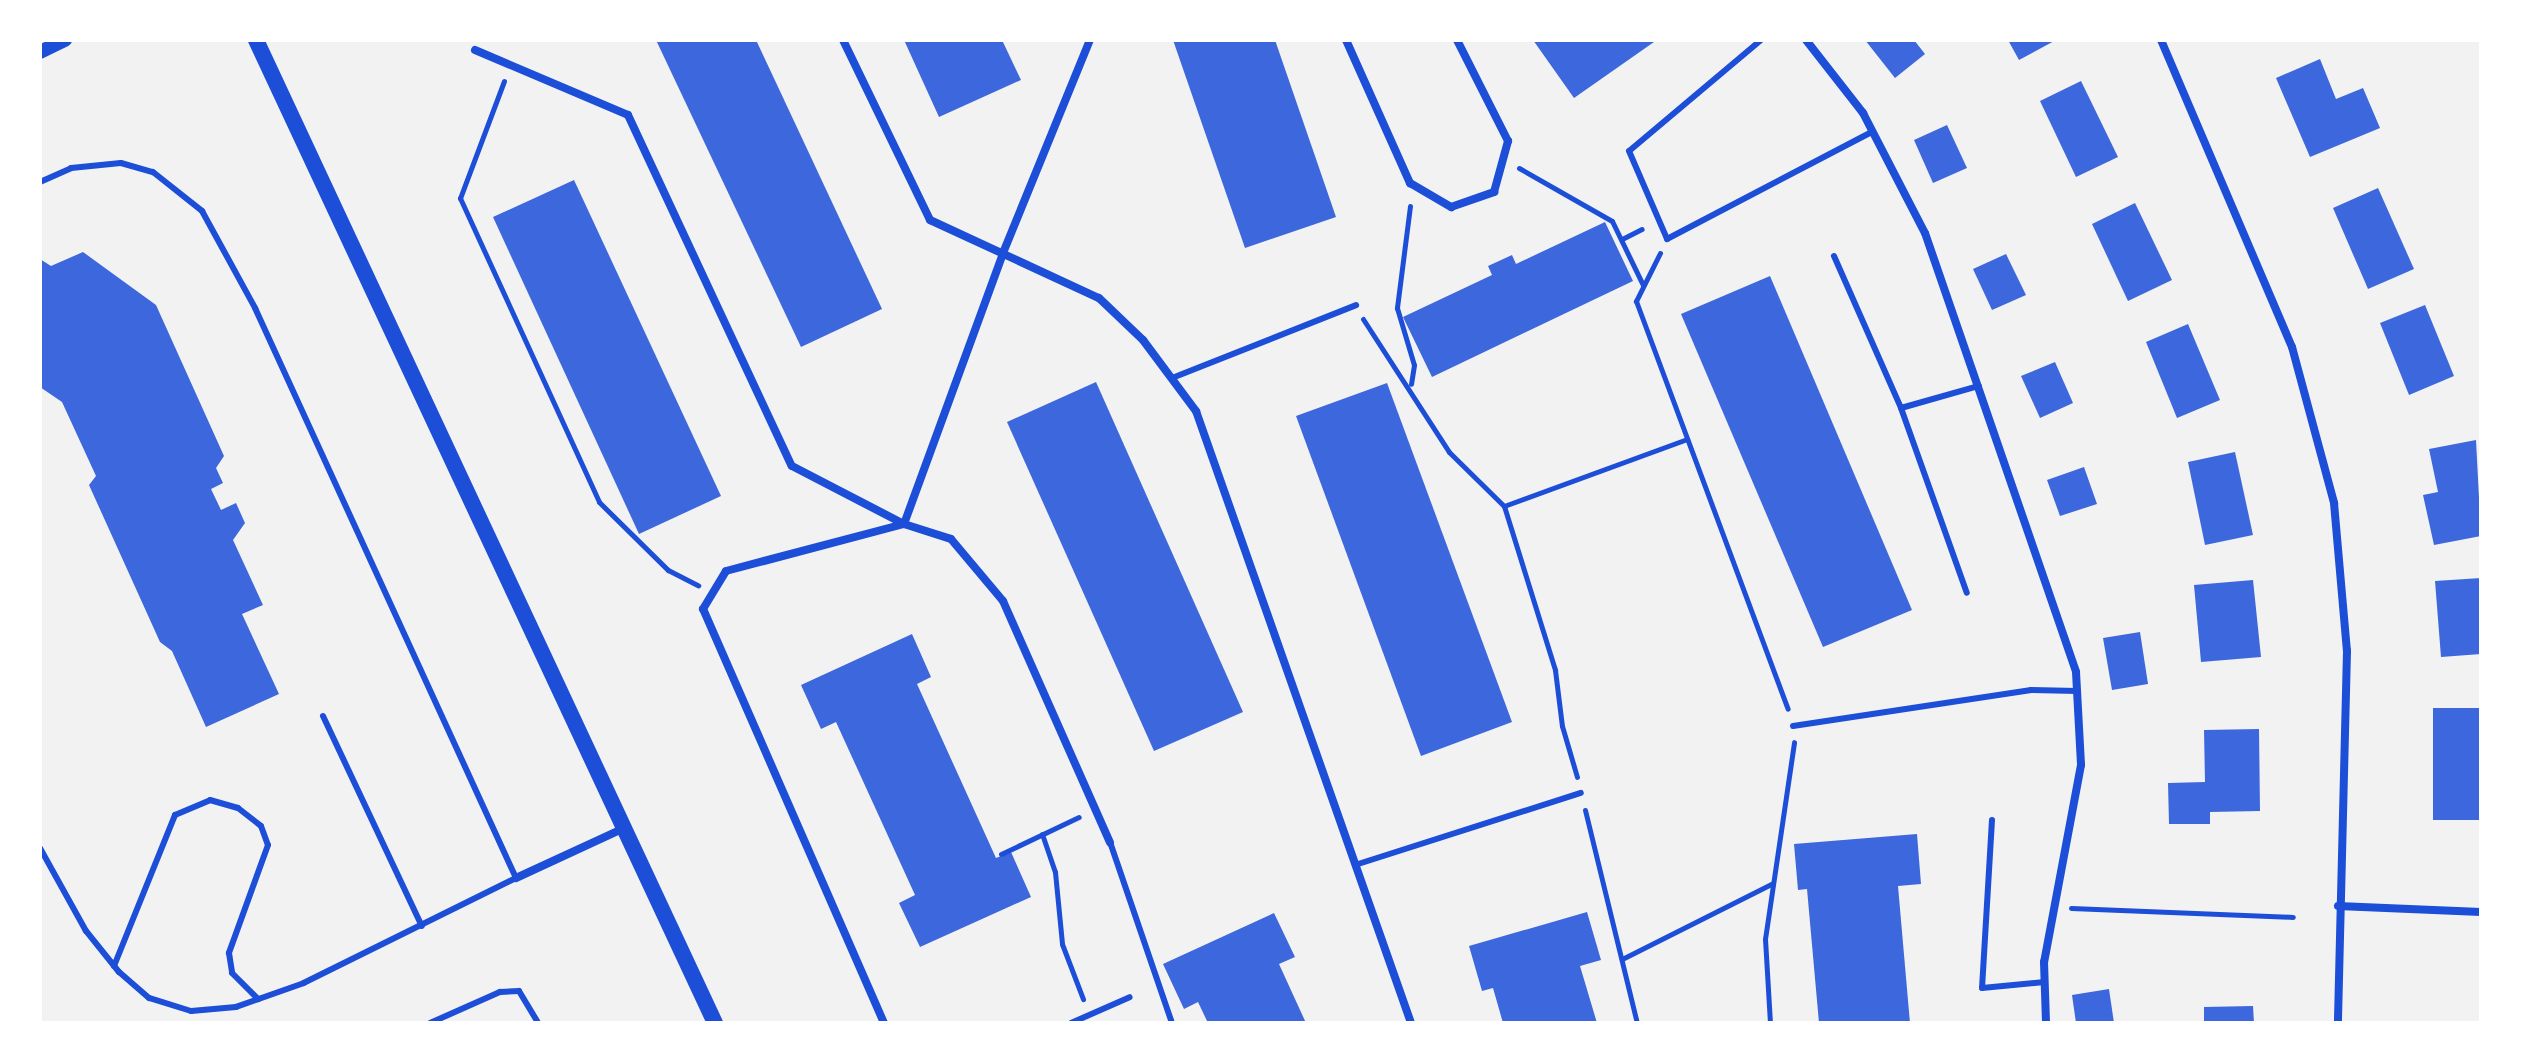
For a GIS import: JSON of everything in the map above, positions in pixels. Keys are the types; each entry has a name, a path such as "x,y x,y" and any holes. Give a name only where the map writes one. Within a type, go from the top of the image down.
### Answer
{"main road":[{"path":"256,40 715,1023"}],"street":[{"path":"40,52 65,40"},
{"path":"843,40 930,220 1099,298 1143,340 1196,411 1411,1023"},
{"path":"904,524 1003,253 1090,40"},
{"path":"1346,40 1414,185 1451,207 1494,192 1508,141 1457,40"},
{"path":"1806,40 1872,132 1925,233 2076,672 2081,765 2054,908 2045,982 2046,1023"},
{"path":"2161,40 2292,347 2334,503 2347,651 2338,906 2338,1023"},
{"path":"475,50 628,115 792,466 904,524 951,539 1003,601 1110,842"},
{"path":"884,1023 703,609 726,571 904,524"},
{"path":"516,878 624,828"},
{"path":"2338,906 2481,912"}],"lane":[{"path":"1761,40 1629,151 1667,239 1872,132"},
{"path":"40,182 71,168 121,163 153,172 202,211 255,308 516,878 304,983 258,999 191,1011 149,998 114,966 86,931 40,848"},
{"path":"1834,256 1901,408 1967,593"},
{"path":"1172,378 1356,305"},
{"path":"1901,408 1979,386"},
{"path":"1793,726 2031,690 2077,691"},
{"path":"323,716 422,926"},
{"path":"1355,865 1581,793"},
{"path":"114,966 175,815 210,800 238,808 261,826 268,845 229,953 232,973 258,999"},
{"path":"1992,820 1982,988 2045,982"},
{"path":"1110,842 1172,1023"},
{"path":"434,1022 500,992 519,991 538,1023"},
{"path":"1071,1023 1130,997"}],"path":[{"path":"510,65 460,198 599,502 668,570 713,593"},
{"path":"1503,159 1612,221 1643,286"},
{"path":"1411,386 1414,365 1397,308 1414,185"},
{"path":"1667,239 1636,301 1773,659 1793,726 1765,939 1770,1023"},
{"path":"1356,305 1376,345 1411,386 1449,452 1504,506 1555,670 1562,726 1637,1023"},
{"path":"1504,506 1687,439"},
{"path":"1001,854 1096,809"},
{"path":"1042,834 1055,872 1062,944 1090,1015"},
{"path":"1622,959 1772,883"},
{"path":"2054,908 2293,917"}],"building":[{"path":"656,40 756,40 882,309 801,347"},
{"path":"904,40 1002,40 1021,80 939,117"},
{"path":"1173,40 1275,40 1336,217 1245,248"},
{"path":"1533,40 1653,40 1654,42 1574,98"},
{"path":"1865,40 1914,40 1925,54 1895,78"},
{"path":"2008,40 2056,40 2019,60"},
{"path":"2320,59 2336,99 2363,88 2380,128 2310,157 2276,78"},
{"path":"2081,81 2118,157 2076,177 2040,101"},
{"path":"1947,125 1967,168 1933,183 1914,140"},
{"path":"574,180 721,496 639,534 493,217"},
{"path":"2378,188 2414,269 2368,289 2333,208"},
{"path":"2135,203 2172,280 2128,301 2092,224"},
{"path":"1605,222 1633,281 1432,377 1403,317 1492,275 1488,266 1512,255 1516,264"},
{"path":"83,252 156,305 224,456 216,468 223,483 211,489 221,510 236,503 245,523 233,540 263,605 242,614 279,694 206,727 172,651 160,642 89,485 96,476 62,402 40,387 40,259 51,266"},
{"path":"2006,254 2026,295 1992,310 1973,269"},
{"path":"1770,276 1912,610 1823,647 1681,314"},
{"path":"2425,305 2454,376 2409,395 2380,323"},
{"path":"2188,324 2220,400 2177,418 2146,342"},
{"path":"2055,362 2073,403 2040,418 2021,376"},
{"path":"1096,382 1243,712 1154,751 1007,422"},
{"path":"1387,383 1512,722 1421,756 1296,416"},
{"path":"2476,440 2481,536 2434,545 2423,495 2438,492 2429,449"},
{"path":"2235,452 2253,535 2205,545 2188,462"},
{"path":"2084,467 2097,504 2060,516 2047,480"},
{"path":"2481,578 2481,654 2441,657 2435,581"},
{"path":"2253,580 2261,657 2201,662 2194,585"},
{"path":"2140,632 2148,684 2112,690 2103,638"},
{"path":"912,634 931,677 917,684 996,858 1011,852 1031,897 920,947 899,903 915,895 836,722 821,729 801,685"},
{"path":"2433,708 2481,708 2481,820 2433,820"},
{"path":"2259,729 2260,811 2210,812 2210,824 2169,824 2168,783 2205,782 2204,730"},
{"path":"1917,834 1921,884 1898,886 1910,1023 1819,1023 1807,889 1798,890 1794,844"},
{"path":"1587,912 1601,960 1580,966 1597,1023 1503,1023 1493,988 1482,991 1469,946"},
{"path":"1274,913 1295,957 1279,964 1306,1023 1208,1023 1198,1002 1184,1009 1163,964"},
{"path":"2109,989 2114,1023 2076,1023 2072,995"},
{"path":"2253,1006 2254,1023 2204,1023 2204,1007"}]}
